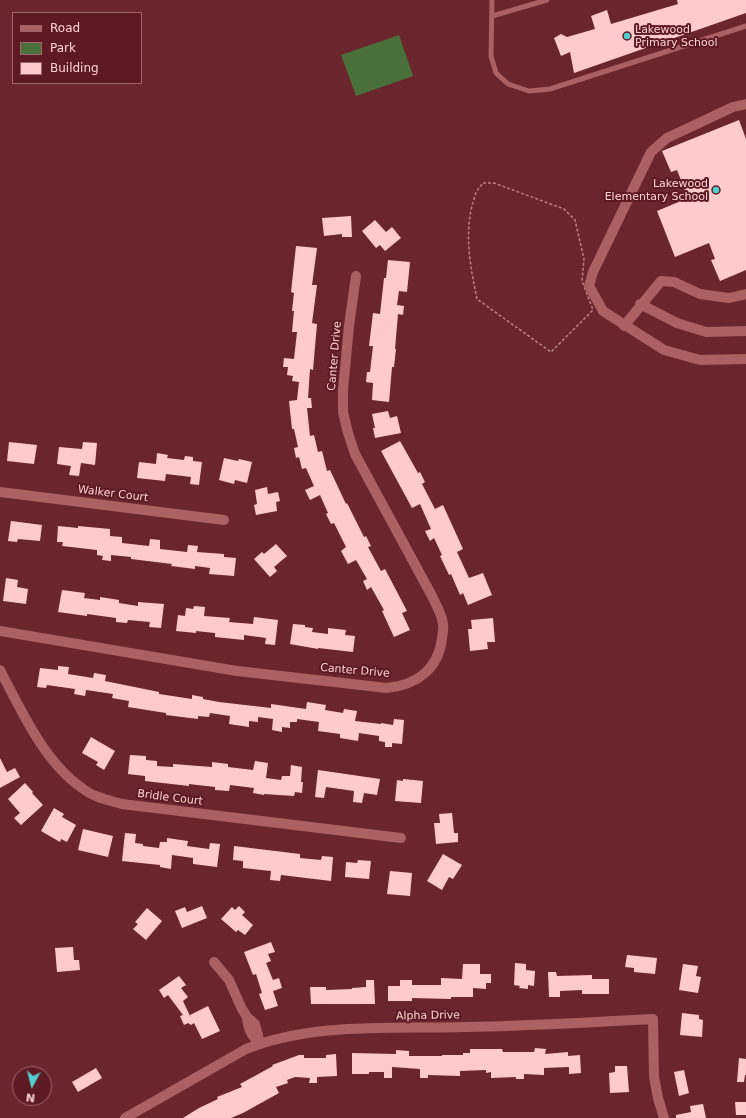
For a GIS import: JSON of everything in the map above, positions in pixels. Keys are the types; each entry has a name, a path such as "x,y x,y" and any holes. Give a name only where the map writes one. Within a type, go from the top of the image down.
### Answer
{"street":[{"path":"746,104 733,107 667,138 651,152 593,272 588,286 603,311 624,326 664,350 700,360 746,359"},
{"name":"Canter Drive","path":"0,631 237,671 387,688 408,684 417,679 433,666 441,646 443,626 441,615 364,473 355,454 343,412 343,390 349,326 356,276"},
{"path":"624,326 640,304 661,280 674,282 700,294 729,298 746,294"},
{"path":"640,304 677,322 706,332 746,331"},
{"name":"Walker Court","path":"0,492 224,520"},
{"name":"Bridle Court","path":"0,670 28,724 58,769 83,789 102,799 122,804 401,838"},
{"path":"214,962 229,980 247,1017 256,1024 259,1044"},
{"name":"Alpha Drive","path":"125,1118 246,1049 292,1035 356,1029 465,1027 652,1019 654,1077 664,1118"}],"lane":[{"path":"492,0 491,56 496,73 508,84 529,91 550,89 746,26"},
{"path":"492,16 526,3 547,0"}],"path":[{"path":"483,183 494,183 564,208 575,220 584,259 582,280 593,310 551,352 476,299 468,244 470,221 475,195 483,183"}],"green space":[{"path":"399,35 413,76 356,96 341,55"}],"building":[{"name":"Lakewood Primary School","path":"677,0 746,0 746,13 574,73 570,52 561,56 554,38 561,34 567,37 595,29 591,16 607,10 611,24 678,4"},
{"name":"Lakewood Elementary School","path":"739,120 746,139 746,270 720,281 711,260 715,259 709,243 675,257 657,211 688,198 677,170 671,172 662,151"},
{"path":"351,216 352,237 342,237 342,234 324,236 322,218"},
{"path":"375,220 386,232 392,227 401,238 385,251 380,245 376,248 362,231"},
{"path":"296,246 317,248 312,285 317,285 312,323 317,324 313,370 310,369 308,398 311,398 312,408 307,408 310,436 314,435 318,452 322,451 327,471 330,470 364,537 366,536 371,546 368,547 381,571 385,569 407,611 402,613 410,630 394,637 382,611 384,610 371,587 367,590 363,581 367,579 356,560 348,564 341,551 346,547 334,523 331,524 326,514 328,513 320,495 310,500 305,490 314,486 306,468 302,469 299,457 296,458 294,448 298,447 294,429 292,429 289,401 297,400 299,382 292,381 293,376 287,375 288,367 283,367 284,358 294,359 297,332 292,332 294,293 291,292"},
{"path":"388,260 410,262 407,292 399,291 397,305 404,306 403,315 398,314 396,349 394,367 392,367 389,402 372,400 373,383 366,382 367,372 370,372 373,346 369,346 373,313 380,314 384,278 386,278"},
{"path":"388,411 390,418 397,416 401,433 375,438 373,428 375,428 372,414"},
{"path":"400,441 418,473 420,472 425,482 422,484 435,509 443,505 463,549 457,552 469,578 483,573 492,595 468,605 463,593 460,595 451,574 449,575 440,556 442,555 434,538 430,541 425,531 431,529 420,504 412,508 381,451"},
{"path":"9,442 37,445 34,464 7,461"},
{"path":"83,442 97,443 95,465 81,463 79,476 69,475 71,466 57,464 59,447 82,449"},
{"path":"157,453 168,455 167,458 184,460 185,456 193,457 193,461 202,462 199,485 190,484 191,477 166,474 165,481 137,478 139,462 156,464"},
{"path":"224,458 252,462 247,483 235,480 234,484 219,480"},
{"path":"267,487 268,494 278,492 280,501 276,502 277,511 256,515 254,505 257,504 255,490"},
{"path":"11,521 42,525 40,541 18,539 17,542 8,541"},
{"path":"58,526 110,529 110,536 122,537 122,543 149,546 150,539 160,540 160,549 187,552 188,545 198,546 197,552 224,554 224,557 236,558 234,576 209,574 210,568 195,566 195,569 171,566 172,564 131,559 131,557 111,555 111,561 102,560 103,556 97,555 97,550 62,546 63,542 57,542"},
{"path":"276,544 287,556 274,567 277,571 270,577 254,559 262,552 264,554"},
{"path":"6,578 18,580 17,587 28,589 26,604 3,601"},
{"path":"62,590 85,593 84,598 100,600 100,597 119,600 119,603 138,606 138,602 164,604 161,628 149,627 150,622 128,620 127,623 116,622 116,618 58,612"},
{"path":"194,606 205,607 204,616 230,618 229,622 253,624 254,617 278,620 275,645 265,644 266,638 244,635 244,640 215,637 215,633 176,631 178,615 185,616 186,608 193,609"},
{"path":"493,618 495,642 487,642 488,649 470,651 468,629 472,629 471,620"},
{"path":"293,624 305,625 305,627 313,628 312,632 328,634 328,628 346,630 345,635 355,636 353,652 318,649 290,644"},
{"path":"58,666 69,667 68,674 93,678 94,673 106,675 105,681 159,692 159,694 192,699 192,695 219,702 271,708 271,704 306,709 307,702 326,705 325,710 343,713 344,709 357,711 355,721 393,725 394,719 404,720 402,744 392,743 392,747 385,747 385,742 379,741 379,736 359,733 358,741 340,738 340,734 318,731 319,722 297,719 297,722 290,722 290,728 282,727 282,732 272,730 273,719 258,717 258,722 249,721 249,727 229,724 230,716 210,713 209,717 198,716 198,719 166,715 166,713 128,707 129,701 112,698 113,694 86,690 85,696 74,694 75,689 47,685 46,688 37,687 40,668 58,670"},
{"path":"91,737 115,751 104,770 96,765 98,762 82,753"},
{"path":"130,755 146,756 146,760 157,761 157,766 173,767 173,764 212,767 212,762 228,764 228,767 253,770 255,761 268,763 266,778 281,780 282,776 290,776 291,765 302,767 302,793 295,792 294,796 264,795 253,793 254,788 230,785 229,791 215,790 215,787 189,784 189,786 145,781 145,776 128,774"},
{"path":"0,758 7,772 15,768 20,777 0,788"},
{"path":"318,770 380,779 377,795 364,793 362,803 353,802 354,791 326,787 324,798 315,797"},
{"path":"403,779 423,781 421,803 395,801 397,780 403,781"},
{"path":"25,783 43,805 21,825 14,818 20,813 8,799"},
{"path":"54,808 64,814 62,817 76,825 67,842 61,839 60,842 41,831"},
{"path":"452,813 454,833 458,833 458,842 436,844 434,823 440,823 439,814"},
{"path":"83,829 113,836 108,857 78,850"},
{"path":"125,833 136,834 135,843 143,844 143,846 159,848 160,842 167,842 167,838 188,841 187,846 209,849 210,843 220,844 217,867 193,864 193,858 172,855 171,869 160,867 160,865 122,861"},
{"path":"234,846 300,854 300,858 321,860 322,856 333,857 331,881 281,875 280,881 270,880 271,871 243,868 243,861 233,860"},
{"path":"443,854 462,865 453,879 449,877 442,890 427,881"},
{"path":"358,860 371,861 369,879 345,877 346,862 357,863"},
{"path":"390,871 412,873 410,896 387,894"},
{"path":"202,906 207,918 182,928 175,911 185,907 187,912"},
{"path":"239,906 245,912 242,915 253,925 245,935 238,930 236,932 221,919 232,907 235,910"},
{"path":"147,908 162,921 146,940 133,929 138,924 135,922"},
{"path":"271,942 275,952 268,954 271,961 266,963 273,980 279,978 282,988 273,991 278,1006 265,1010 259,994 262,993 256,974 253,975 244,952"},
{"path":"73,947 74,960 79,960 80,970 57,972 55,948"},
{"path":"627,955 657,958 655,974 634,972 634,968 625,967"},
{"path":"515,963 526,964 526,970 535,971 534,986 528,985 528,989 519,988 520,986 514,985"},
{"path":"463,964 480,964 480,974 491,974 491,983 486,983 486,989 473,988 473,997 451,997 451,999 412,998 412,1001 388,1001 388,986 400,986 400,980 412,980 412,985 441,985 441,978 462,979"},
{"path":"683,964 698,966 696,976 701,977 698,993 679,990"},
{"path":"548,972 556,972 557,976 592,975 592,979 609,979 609,994 582,994 582,990 560,991 560,997 549,997"},
{"path":"179,976 186,985 181,988 188,997 183,1001 191,1018 190,1015 208,1006 220,1031 202,1039 194,1023 191,1025 188,1023 184,1025 180,1016 183,1015 168,995 164,998 159,990"},
{"path":"366,980 374,980 375,1004 311,1004 310,987 326,987 326,990 352,989 366,987"},
{"path":"682,1013 699,1015 699,1019 703,1020 702,1037 680,1035"},
{"path":"535,1048 546,1049 545,1054 568,1052 568,1056 580,1055 581,1073 569,1074 569,1067 544,1068 544,1075 524,1074 524,1079 516,1079 516,1077 491,1078 491,1072 486,1073 486,1070 460,1071 460,1076 428,1075 428,1078 420,1078 420,1069 392,1067 392,1078 384,1078 384,1072 352,1074 352,1053 396,1054 396,1050 409,1051 409,1056 442,1056 463,1055 463,1053 470,1053 470,1049 502,1049 503,1052 534,1052"},
{"path":"336,1054 337,1076 317,1077 317,1083 309,1083 310,1078 295,1077 287,1080 288,1083 276,1087 279,1093 231,1118 183,1118 218,1099 217,1097 242,1087 240,1084 273,1066 272,1065 299,1055 304,1055 304,1058 326,1058 326,1055"},
{"path":"739,1058 746,1059 746,1075 744,1082 737,1082"},
{"path":"615,1066 627,1066 629,1092 610,1093 609,1073 615,1072"},
{"path":"96,1068 102,1078 78,1092 72,1082"},
{"path":"684,1070 689,1093 679,1096 674,1072"},
{"path":"735,1102 746,1102 746,1115 736,1115"},
{"path":"703,1104 706,1118 676,1118 676,1115 691,1112 690,1106"}],"place":[{"name":"Lakewood Primary School","path":"627,36"},
{"name":"Lakewood Elementary School","path":"716,190"}]}
